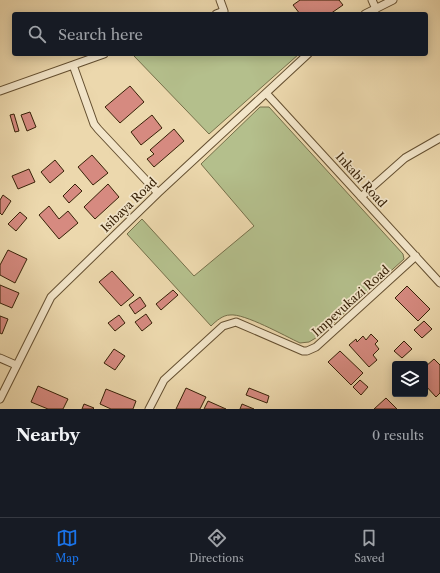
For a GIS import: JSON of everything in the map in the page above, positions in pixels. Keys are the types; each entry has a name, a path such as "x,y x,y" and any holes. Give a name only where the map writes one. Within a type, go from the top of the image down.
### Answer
{"street":[{"path":"220,0 224,11 221,12"},
{"path":"372,0 376,9"},
{"path":"369,12 393,0"},
{"path":"0,91 98,56"},
{"name":"Isibaya Road","path":"0,399 51,297 158,193 306,56"},
{"path":"72,65 94,124 158,193"},
{"name":"Inkabi Road","path":"266,93 440,283"},
{"path":"361,197 405,158 440,138"},
{"name":"Impevukazi Road","path":"150,409 164,380 223,326 236,322 303,351 312,350 416,256"},
{"path":"0,358 16,365"}],"green space":[{"path":"134,56 297,56 209,134"},
{"path":"260,107 269,107 403,254 404,259 319,336 309,342 300,343 254,321 236,315 225,316 217,320 211,326 127,234 142,219 194,276 254,226 201,164"}],"building":[{"path":"300,0 339,0 343,5 333,12 298,12 293,5"},
{"path":"130,86 144,102 120,123 105,107"},
{"path":"30,112 36,127 27,131 21,115"},
{"path":"14,114 19,131 15,132 10,115"},
{"path":"152,115 162,128 141,145 131,132"},
{"path":"174,129 184,141 154,167 147,159 154,154 150,150"},
{"path":"92,155 108,173 93,185 78,167"},
{"path":"55,160 64,171 50,183 41,172"},
{"path":"29,169 35,182 18,189 12,176"},
{"path":"75,184 82,191 69,203 63,196"},
{"path":"108,184 119,197 95,219 84,207"},
{"path":"3,195 11,201 2,215 0,213 0,200"},
{"path":"49,206 59,219 68,211 78,223 59,239 39,215"},
{"path":"20,212 27,218 16,231 8,224"},
{"path":"8,250 27,259 15,283 0,275 0,265"},
{"path":"112,271 134,295 121,306 99,282"},
{"path":"0,285 19,293 12,308 0,303"},
{"path":"407,286 430,309 418,321 395,298"},
{"path":"173,290 178,295 161,310 156,304"},
{"path":"140,297 146,306 135,314 129,305"},
{"path":"146,314 152,323 142,331 135,322"},
{"path":"119,315 125,323 115,331 108,323"},
{"path":"0,316 8,319 2,334 0,333"},
{"path":"424,321 432,329 422,338 414,330"},
{"path":"371,334 378,341 375,344 379,349 373,355 377,360 369,367 349,345 356,339 357,342 363,336 366,340"},
{"path":"404,341 412,349 402,358 394,351"},
{"path":"114,349 125,356 115,370 104,363"},
{"path":"340,351 363,373 351,385 328,362"},
{"path":"434,359 440,365 440,393 436,397 428,388 428,364"},
{"path":"360,380 368,387 361,395 353,387"},
{"path":"38,386 68,399 63,409 48,409 31,402"},
{"path":"186,388 206,397 200,409 176,409"},
{"path":"249,388 269,396 267,403 246,395"},
{"path":"106,389 136,401 133,409 111,409 100,404"},
{"path":"386,398 397,409 374,409"},
{"path":"208,401 226,409 204,409"},
{"path":"84,404 94,408 82,409"},
{"path":"242,404 254,409 240,409"}]}
